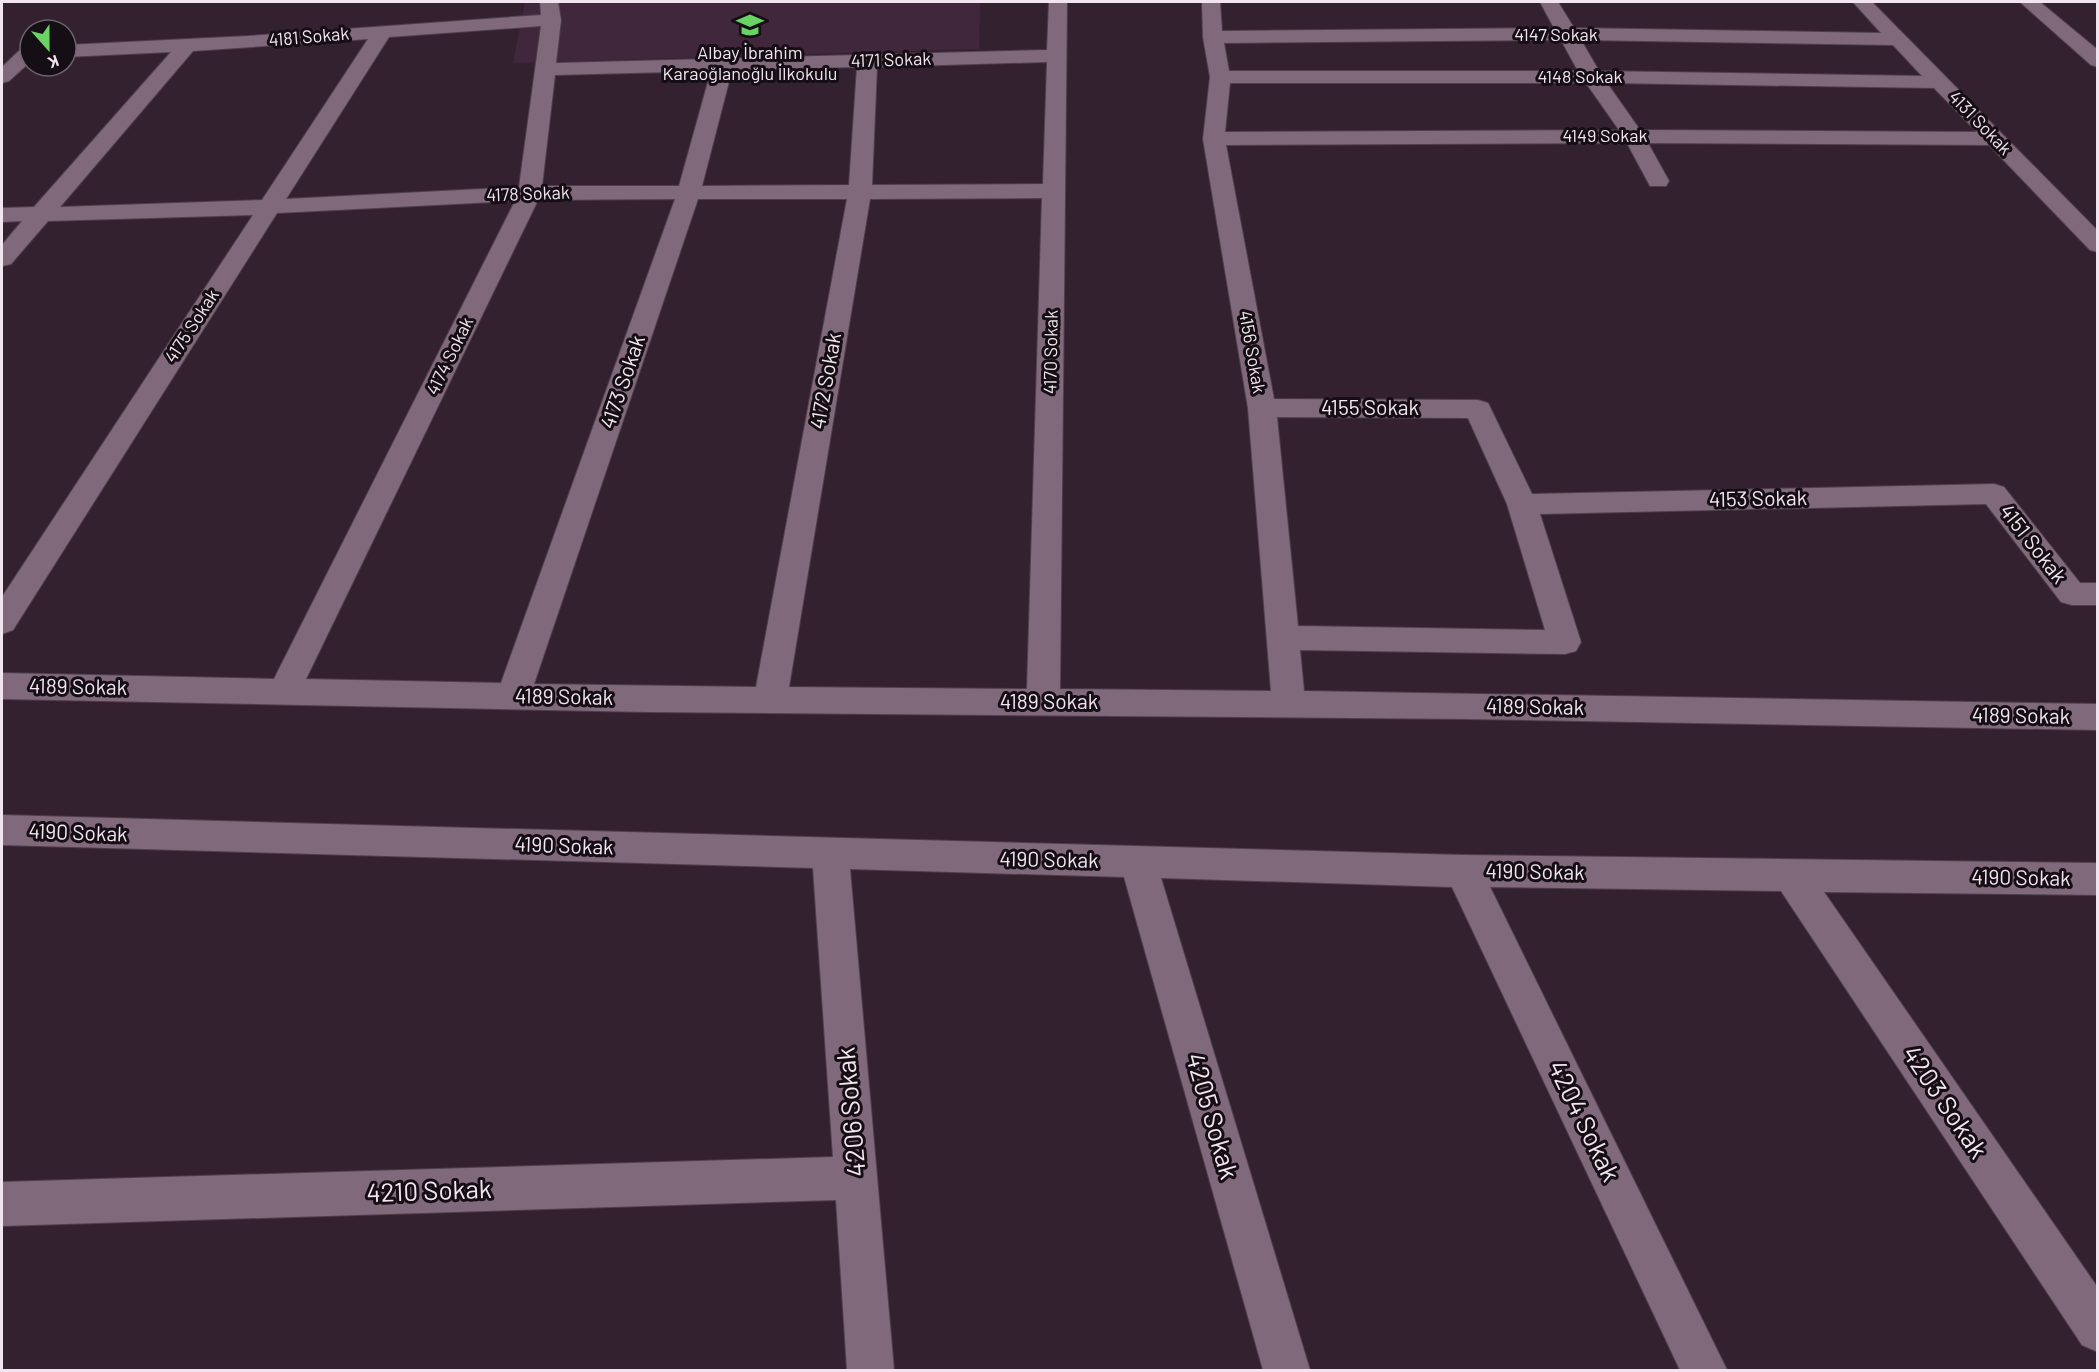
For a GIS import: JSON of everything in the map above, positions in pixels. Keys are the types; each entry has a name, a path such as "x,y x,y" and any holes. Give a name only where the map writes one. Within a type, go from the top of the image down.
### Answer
{"street":[{"name":"4170 Sokak","path":"1043,702 1058,2"},
{"name":"4156 Sokak","path":"1211,2 1213,36 1220,77 1214,139 1262,408 1288,704"},
{"path":"1549,2 1592,77 1634,136 1658,181"},
{"name":"4131 Sokak","path":"1862,2 2096,241"},
{"path":"2029,2 2097,61"},
{"name":"4181 Sokak","path":"78,51 185,48 383,31 550,11"},
{"name":"4174 Sokak","path":"284,691 530,193 550,11"},
{"name":"4175 Sokak","path":"2,622 383,31"},
{"name":"4147 Sokak","path":"1213,36 1566,34 1899,39"},
{"path":"2,259 185,48"},
{"path":"2,54 18,53"},
{"name":"4171 Sokak","path":"545,69 1057,56"},
{"name":"4172 Sokak","path":"770,700 860,192 867,61"},
{"path":"2,77 18,62"},
{"name":"4173 Sokak","path":"513,696 689,192 723,65"},
{"name":"4148 Sokak","path":"1220,77 1592,77 1940,82"},
{"name":"4149 Sokak","path":"1214,139 1634,136 1995,139"},
{"name":"4178 Sokak","path":"2,215 270,206 530,193 1054,191"},
{"name":"4155 Sokak","path":"1262,408 1478,409 1522,504"},
{"name":"4153 Sokak","path":"1522,504 1994,494"},
{"name":"4151 Sokak","path":"1994,494 2085,594"},
{"path":"1282,638 1565,642 1522,504"},
{"name":"4189 Sokak","path":"2,686 770,700 1288,704 2097,717"},
{"name":"4190 Sokak","path":"2,831 1463,871 2097,879"},
{"name":"4206 Sokak","path":"830,854 871,1371"},
{"name":"4205 Sokak","path":"1138,862 1287,1371"},
{"name":"4204 Sokak","path":"1463,871 1704,1371"},
{"name":"4203 Sokak","path":"1792,876 2097,1329"},
{"name":"4210 Sokak","path":"2,1204 856,1178"}],"shaded area":[{"name":"Albay İbrahim Karaoğlanoğlu İlkokulu","path":"525,2 980,2 979,49 513,63"}],"place":[{"name":"Albay İbrahim Karaoğlanoğlu İlkokulu","path":"750,25"}]}
